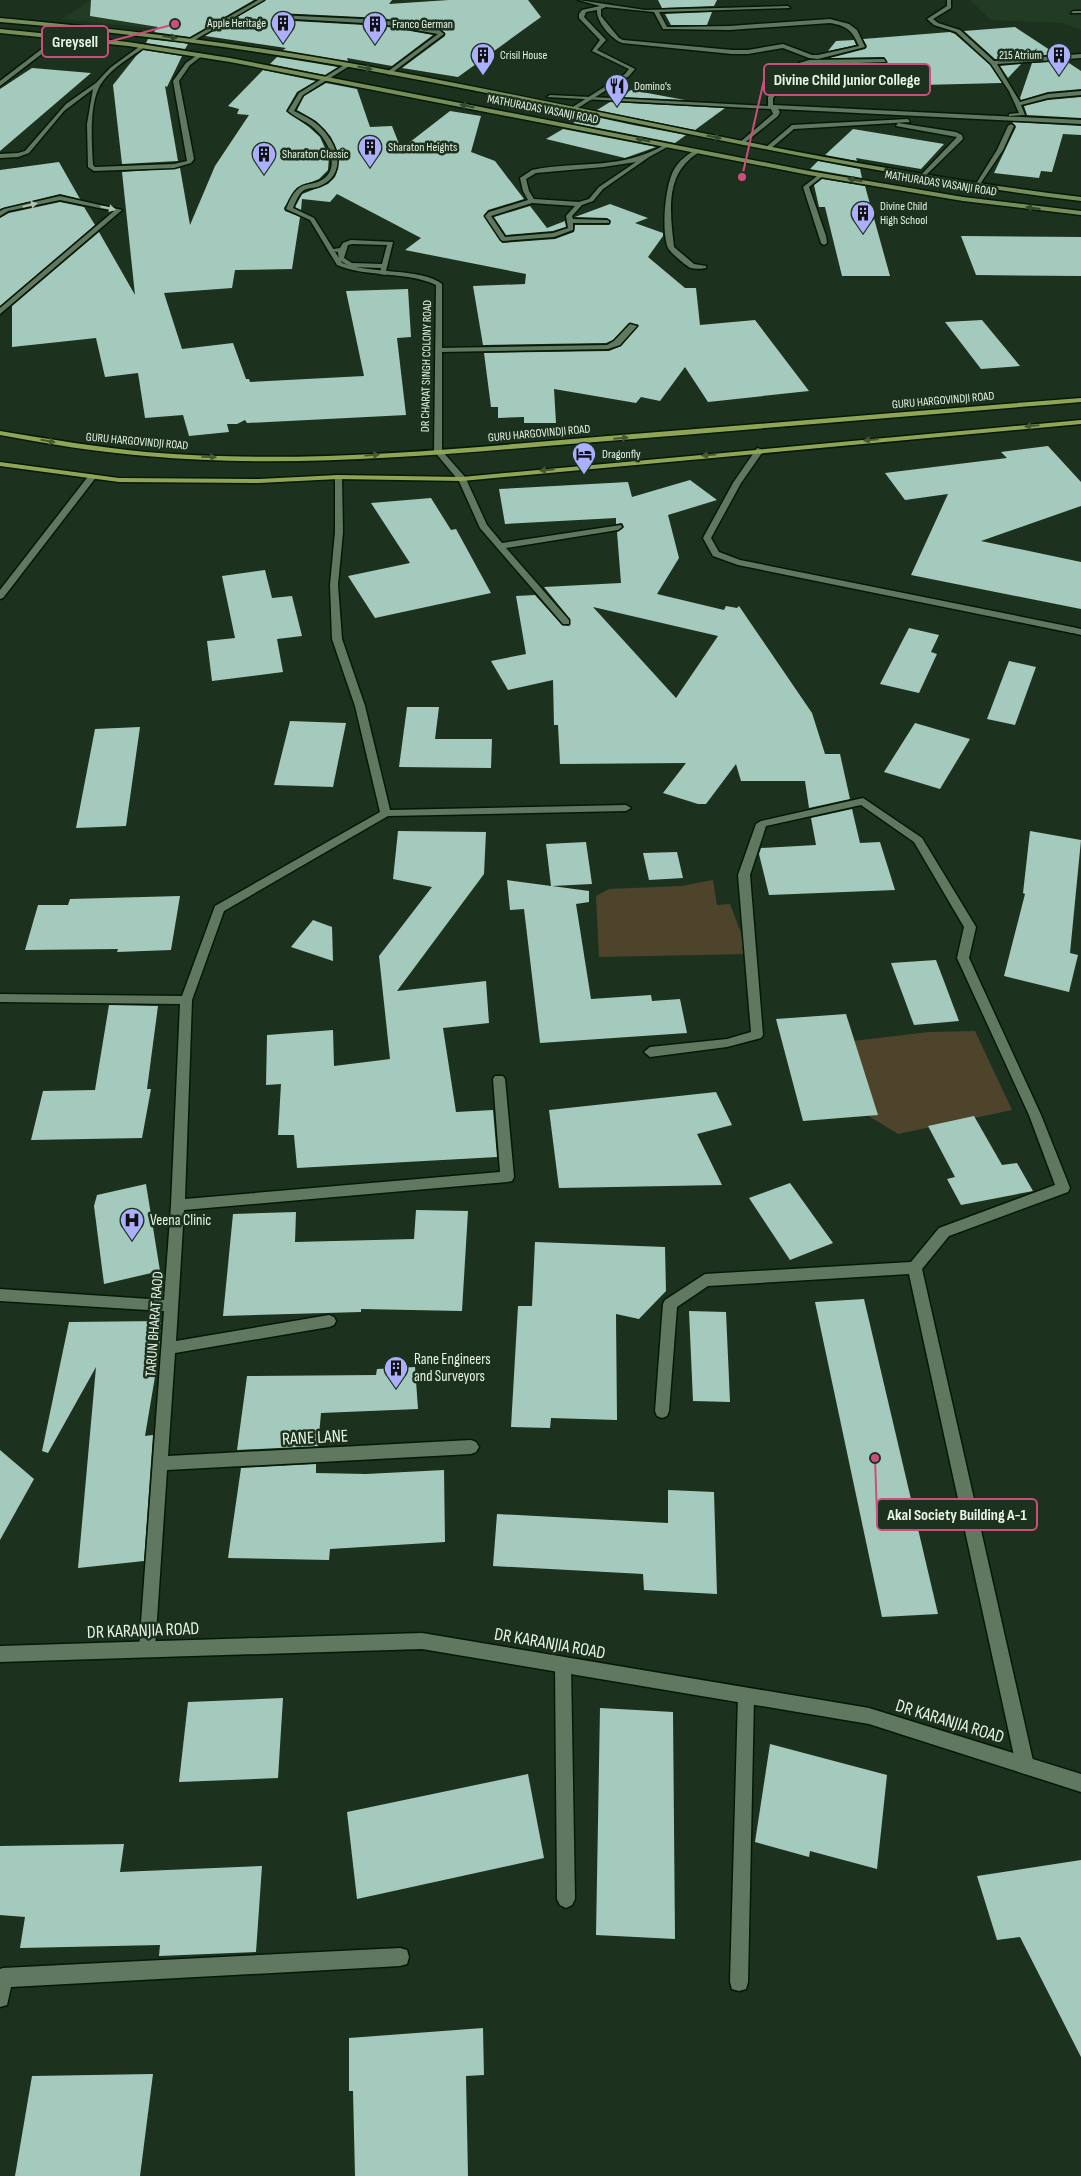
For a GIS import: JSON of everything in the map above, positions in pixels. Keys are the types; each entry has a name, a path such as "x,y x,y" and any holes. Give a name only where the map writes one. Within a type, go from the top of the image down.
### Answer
{"main road":[{"name":"MATHURADAS VASANJI ROAD","path":"0,20 108,29 348,65 922,177 976,186 1081,199"},
{"name":"MATHURADAS VASANJI ROAD","path":"0,31 62,36 200,55 821,175 963,199 1081,213"},
{"name":"GURU HARGOVINDJI ROAD","path":"0,432 99,450 182,457 294,459 438,451 1081,400"},
{"path":"0,464 119,480 259,481 338,477 462,479 760,450 1081,422"}],"street":[{"path":"191,40 262,0"},
{"path":"580,0 635,10 788,7"},
{"path":"573,109 628,75 632,69 594,50 603,40 581,17 584,11 613,0"},
{"path":"792,128 1023,114 993,64 958,31 936,24 930,19 949,8 949,0"},
{"path":"604,5 668,7"},
{"path":"604,5 599,16 617,39 732,52 748,52 792,44"},
{"path":"655,10 665,28 674,29 730,28 830,21 847,25 855,31 862,47 811,57 783,46"},
{"path":"1073,12 1081,12"},
{"path":"278,17 382,22 439,32 441,34 389,73"},
{"path":"0,84 62,36"},
{"path":"0,156 28,152 52,120 81,94 98,84 143,46"},
{"path":"98,84 92,105 89,127 91,168 100,170 182,164 191,160 176,81 188,64 200,55"},
{"path":"993,64 1081,56"},
{"path":"742,143 776,115 777,112 770,105 770,98 801,64 884,61"},
{"name":"DR CHARAT SINGH COLONY ROAD","path":"348,65 324,78 301,94 291,111 313,124 333,149 336,161 329,177 319,183 301,187 294,195 290,208 312,219 339,264 346,268 424,279 439,284 438,451 462,479 483,526 566,622"},
{"path":"1018,104 1048,96 1081,93"},
{"path":"550,97 1081,122"},
{"path":"768,148 802,117 817,109"},
{"path":"896,125 960,136 960,139 922,177"},
{"path":"976,186 1000,150 1011,126"},
{"path":"580,204 569,216 571,229 554,235 503,239 488,216 491,212 532,201 580,204 591,200 601,188 668,145"},
{"path":"697,151 689,155 673,176 667,221 671,248 692,266 704,267"},
{"path":"532,201 526,191 523,178 534,171 617,164 646,158"},
{"path":"821,175 806,187 824,243"},
{"path":"0,214 6,210 60,198 119,210 0,312"},
{"path":"570,221 607,222"},
{"path":"382,274 385,266 391,243 351,242 344,244 342,259 347,264 385,266"},
{"path":"330,250 342,250"},
{"path":"439,350 608,347 617,343 633,326"},
{"path":"760,450 737,483 707,538 716,554 738,562 1076,631"},
{"path":"0,596 5,584 93,476"},
{"path":"338,477 339,532 334,585 337,639 360,706 386,813 626,808"},
{"path":"501,546 618,527"},
{"path":"650,1052 726,1043 757,1035 744,875 762,824 863,801 918,840 970,927 963,958 1035,1115 1063,1188 944,1232 915,1268 705,1280 670,1304 662,1411"},
{"name":"TARUN BHARAT RAOD","path":"147,1649 170,1348 186,1000 219,909 386,813"},
{"path":"0,998 186,1000"},
{"path":"178,1205 507,1177 499,1078"},
{"path":"915,1268 1024,1765"},
{"path":"0,1294 172,1306"},
{"path":"170,1348 329,1321"},
{"name":"RANE LANE","path":"161,1463 471,1447"},
{"name":"DR KARANJIA ROAD","path":"0,1654 422,1641 869,1716 1081,1783"},
{"path":"563,1665 566,1899"},
{"path":"739,1982 746,1696"},
{"path":"0,1998 2,1977 400,1957"}],"shaded area":[{"path":"91,0 257,0 241,16 206,34 62,19"},
{"path":"970,0 1081,0 1081,30 1063,23 991,20"},
{"path":"713,880 717,905 730,904 749,954 599,957 596,896 609,889 681,886"},
{"path":"975,1031 1012,1110 898,1134 859,1110 853,1041 929,1032"}],"building":[{"path":"91,0 254,0 190,37 154,32 158,27 90,16"},
{"path":"266,0 392,0 389,4 449,0 528,0 541,17 458,77 402,68 445,36 445,33 440,29 382,18 278,13 274,18 276,20 382,26 433,35 392,66 347,58 348,61 283,50 286,48 205,36"},
{"path":"658,0 717,0 714,6 662,8"},
{"path":"712,12 707,25 671,25 665,14"},
{"path":"1015,27 1056,54 1034,56 1037,48 1029,56 995,59 964,31"},
{"path":"950,32 955,34 990,65 1002,83 800,88 816,66 887,63 884,57 830,58 865,49 867,46 863,39"},
{"path":"148,39 188,44 185,49 146,43"},
{"path":"854,40 856,45 828,51 836,41"},
{"path":"143,50 182,56 167,87 165,86 178,161 122,164 113,85"},
{"path":"277,57 338,67 325,75 270,64"},
{"name":"215 Atrium","path":"1066,61 1081,71 1081,89 1048,92 1021,100 1020,98 1032,63"},
{"path":"1021,64 1008,78 1000,66"},
{"path":"32,68 91,73 0,151 0,89"},
{"path":"263,70 316,81 297,92 286,111 320,137 329,157 328,170 319,179 297,188 284,208 285,211 300,217 292,269 235,270 232,288 164,293 182,349 233,343 246,379 249,379 250,382 364,376 346,291 408,289 411,337 397,338 406,415 247,423 245,420 237,424 227,424 229,432 189,436 183,415 145,418 138,373 105,377 96,338 12,347 12,306 99,232 135,295 122,172 180,168 190,225 215,166 249,115 237,114 239,109 228,106"},
{"path":"326,83 357,89 370,127 392,126 401,149 450,111 481,116 471,152 495,161 524,199 488,210 484,215 502,243 555,239 574,232 575,225 609,225 611,221 607,218 575,217 610,204 648,218 635,223 663,233 663,236 648,257 685,288 696,288 700,325 755,320 809,391 708,402 685,367 660,401 641,397 636,403 554,389 556,423 524,423 524,417 498,418 498,407 491,407 484,353 609,351 621,346 639,325 629,323 613,340 606,343 483,345 473,286 525,284 526,274 405,250 421,238 337,194 330,202 302,199 301,210 295,207 302,194 328,184 335,177 338,168 338,152 330,136 316,121 297,110 304,96"},
{"path":"631,90 685,100 620,97"},
{"path":"1081,97 1081,118 1027,115 1024,106 1048,100"},
{"path":"610,102 725,108 695,130 597,110"},
{"path":"587,115 686,135 675,143 573,123"},
{"path":"1012,122 1081,126 1081,135 1063,134 1052,172 1041,171 1039,178 994,173 1016,127"},
{"path":"563,129 656,147 625,158 546,139"},
{"path":"853,129 944,144 921,169 856,158 857,161 825,155"},
{"path":"818,161 860,169 862,178 810,169"},
{"path":"59,162 80,199 60,194 0,209 0,170"},
{"name":"Divine Child High School","path":"822,179 865,186 890,276 842,276 825,207 819,207 814,185"},
{"path":"60,202 84,207 95,225 0,306 0,218 9,213"},
{"path":"530,206 547,228 565,221 566,227 553,231 506,235 494,217"},
{"path":"961,236 1081,237 1081,276 976,275"},
{"path":"982,320 1020,366 981,369 945,322"},
{"path":"1048,446 1081,482 1081,506 981,541 1081,562 1081,609 911,575 948,494 905,500 885,473 1007,458 1001,452"},
{"path":"690,480 717,500 668,515 679,558 657,594 724,610 726,606 737,608 739,606 812,713 825,754 840,754 850,799 809,808 805,781 741,781 736,764 706,804 698,804 663,793 686,763 560,764 558,725 554,725 553,680 508,690 491,661 526,654 516,596 535,595 562,625 569,626 570,619 544,587 621,583 617,532 624,527 622,523 616,524 616,518 505,524 499,489 628,482 632,497","holes":["593,607 718,636 676,698"]},
{"path":"431,498 451,530 456,529 491,593 375,618 348,576 410,563 371,503"},
{"path":"265,570 272,598 292,596 302,636 277,639 283,672 212,681 207,641 235,638 222,576"},
{"path":"909,628 939,635 931,652 937,654 919,693 880,684"},
{"path":"1009,661 1036,667 1015,725 987,719"},
{"path":"407,707 439,707 435,739 492,739 491,768 399,767"},
{"path":"290,721 346,723 333,787 274,785"},
{"path":"915,723 970,739 940,789 884,772"},
{"path":"140,727 126,826 76,828 95,729"},
{"path":"852,809 860,843 880,842 895,890 769,895 759,854 761,848 816,845 811,818"},
{"path":"398,831 486,832 484,874 397,991 486,981 489,1023 443,1028 456,1112 493,1110 497,1157 297,1168 294,1135 278,1135 281,1084 266,1085 267,1035 333,1030 334,1066 390,1059 379,956 432,887 393,879"},
{"path":"1030,831 1081,840 1070,953 1078,955 1069,992 1004,976 1025,894 1023,893"},
{"path":"586,842 592,884 552,886 589,891 589,902 576,904 591,999 651,995 652,1001 680,999 687,1033 540,1043 524,909 510,910 507,880 551,886 546,844"},
{"path":"677,852 683,878 649,880 643,853"},
{"path":"180,896 171,950 117,952 118,949 25,950 38,905 68,905 70,899"},
{"path":"313,920 332,927 333,961 291,947"},
{"path":"936,960 959,1021 914,1025 891,963"},
{"path":"109,1005 158,1006 147,1089 151,1089 142,1138 31,1140 43,1091 95,1090"},
{"path":"846,1014 878,1115 803,1121 776,1019"},
{"path":"716,1092 732,1125 697,1134 722,1185 559,1188 549,1110"},
{"path":"974,1116 1002,1165 1017,1163 1033,1191 961,1205 947,1179 955,1177 928,1126"},
{"path":"790,1183 833,1243 790,1260 749,1198"},
{"path":"146,1184 160,1271 104,1284 94,1206 97,1195"},
{"path":"416,1210 468,1211 462,1311 361,1309 361,1312 223,1316 233,1214 296,1212 295,1242 414,1239"},
{"path":"535,1242 665,1247 666,1291 639,1319 616,1314 617,1420 551,1418 550,1428 511,1427 518,1306 532,1306"},
{"path":"864,1299 938,1614 882,1617 815,1302"},
{"path":"689,1311 726,1312 730,1402 693,1401"},
{"path":"161,1321 159,1353 145,1436 153,1435 144,1561 78,1568 96,1367 48,1453 42,1451 69,1322"},
{"path":"415,1367 418,1409 321,1413 318,1446 237,1450 247,1376 376,1375 377,1369"},
{"path":"0,1450 34,1479 0,1540"},
{"path":"316,1464 316,1473 366,1474 444,1470 445,1542 330,1549 329,1560 228,1558 241,1468"},
{"path":"668,1490 714,1492 717,1594 644,1590 643,1574 493,1566 497,1514 668,1523"},
{"path":"283,1698 278,1778 179,1782 188,1702"},
{"path":"600,1708 673,1712 675,1939 596,1935"},
{"path":"770,1744 887,1775 877,1869 810,1851 809,1857 755,1842"},
{"path":"528,1774 544,1858 357,1899 347,1812"},
{"path":"124,1844 120,1872 262,1866 256,1952 159,1956 160,1945 20,1948 25,1917 0,1915 0,1846"},
{"path":"1081,1860 1081,2057 1020,1937 997,1940 977,1876"},
{"path":"483,2028 484,2075 466,2076 468,2176 355,2176 353,2091 349,2091 349,2038"},
{"path":"153,2074 140,2176 15,2176 32,2076"}],"place":[{"name":"Greysell","path":"175,24"},
{"name":"Apple Heritage","path":"283,44"},
{"name":"Franco German","path":"375,45"},
{"name":"Crisil House","path":"483,76"},
{"name":"215 Atrium","path":"1059,76"},
{"name":"Domino's","path":"617,107"},
{"name":"Sharaton Heights","path":"370,168"},
{"name":"Sharaton Classic","path":"264,175"},
{"name":"Divine Child Junior College","path":"742,177"},
{"name":"Divine Child High School","path":"863,234"},
{"name":"Dragonfly","path":"584,475"},
{"name":"Veena Clinic","path":"132,1241"},
{"name":"Rane Engineers and Surveyors","path":"396,1389"},
{"name":"Akal Society Building A-1","path":"875,1458"}]}
